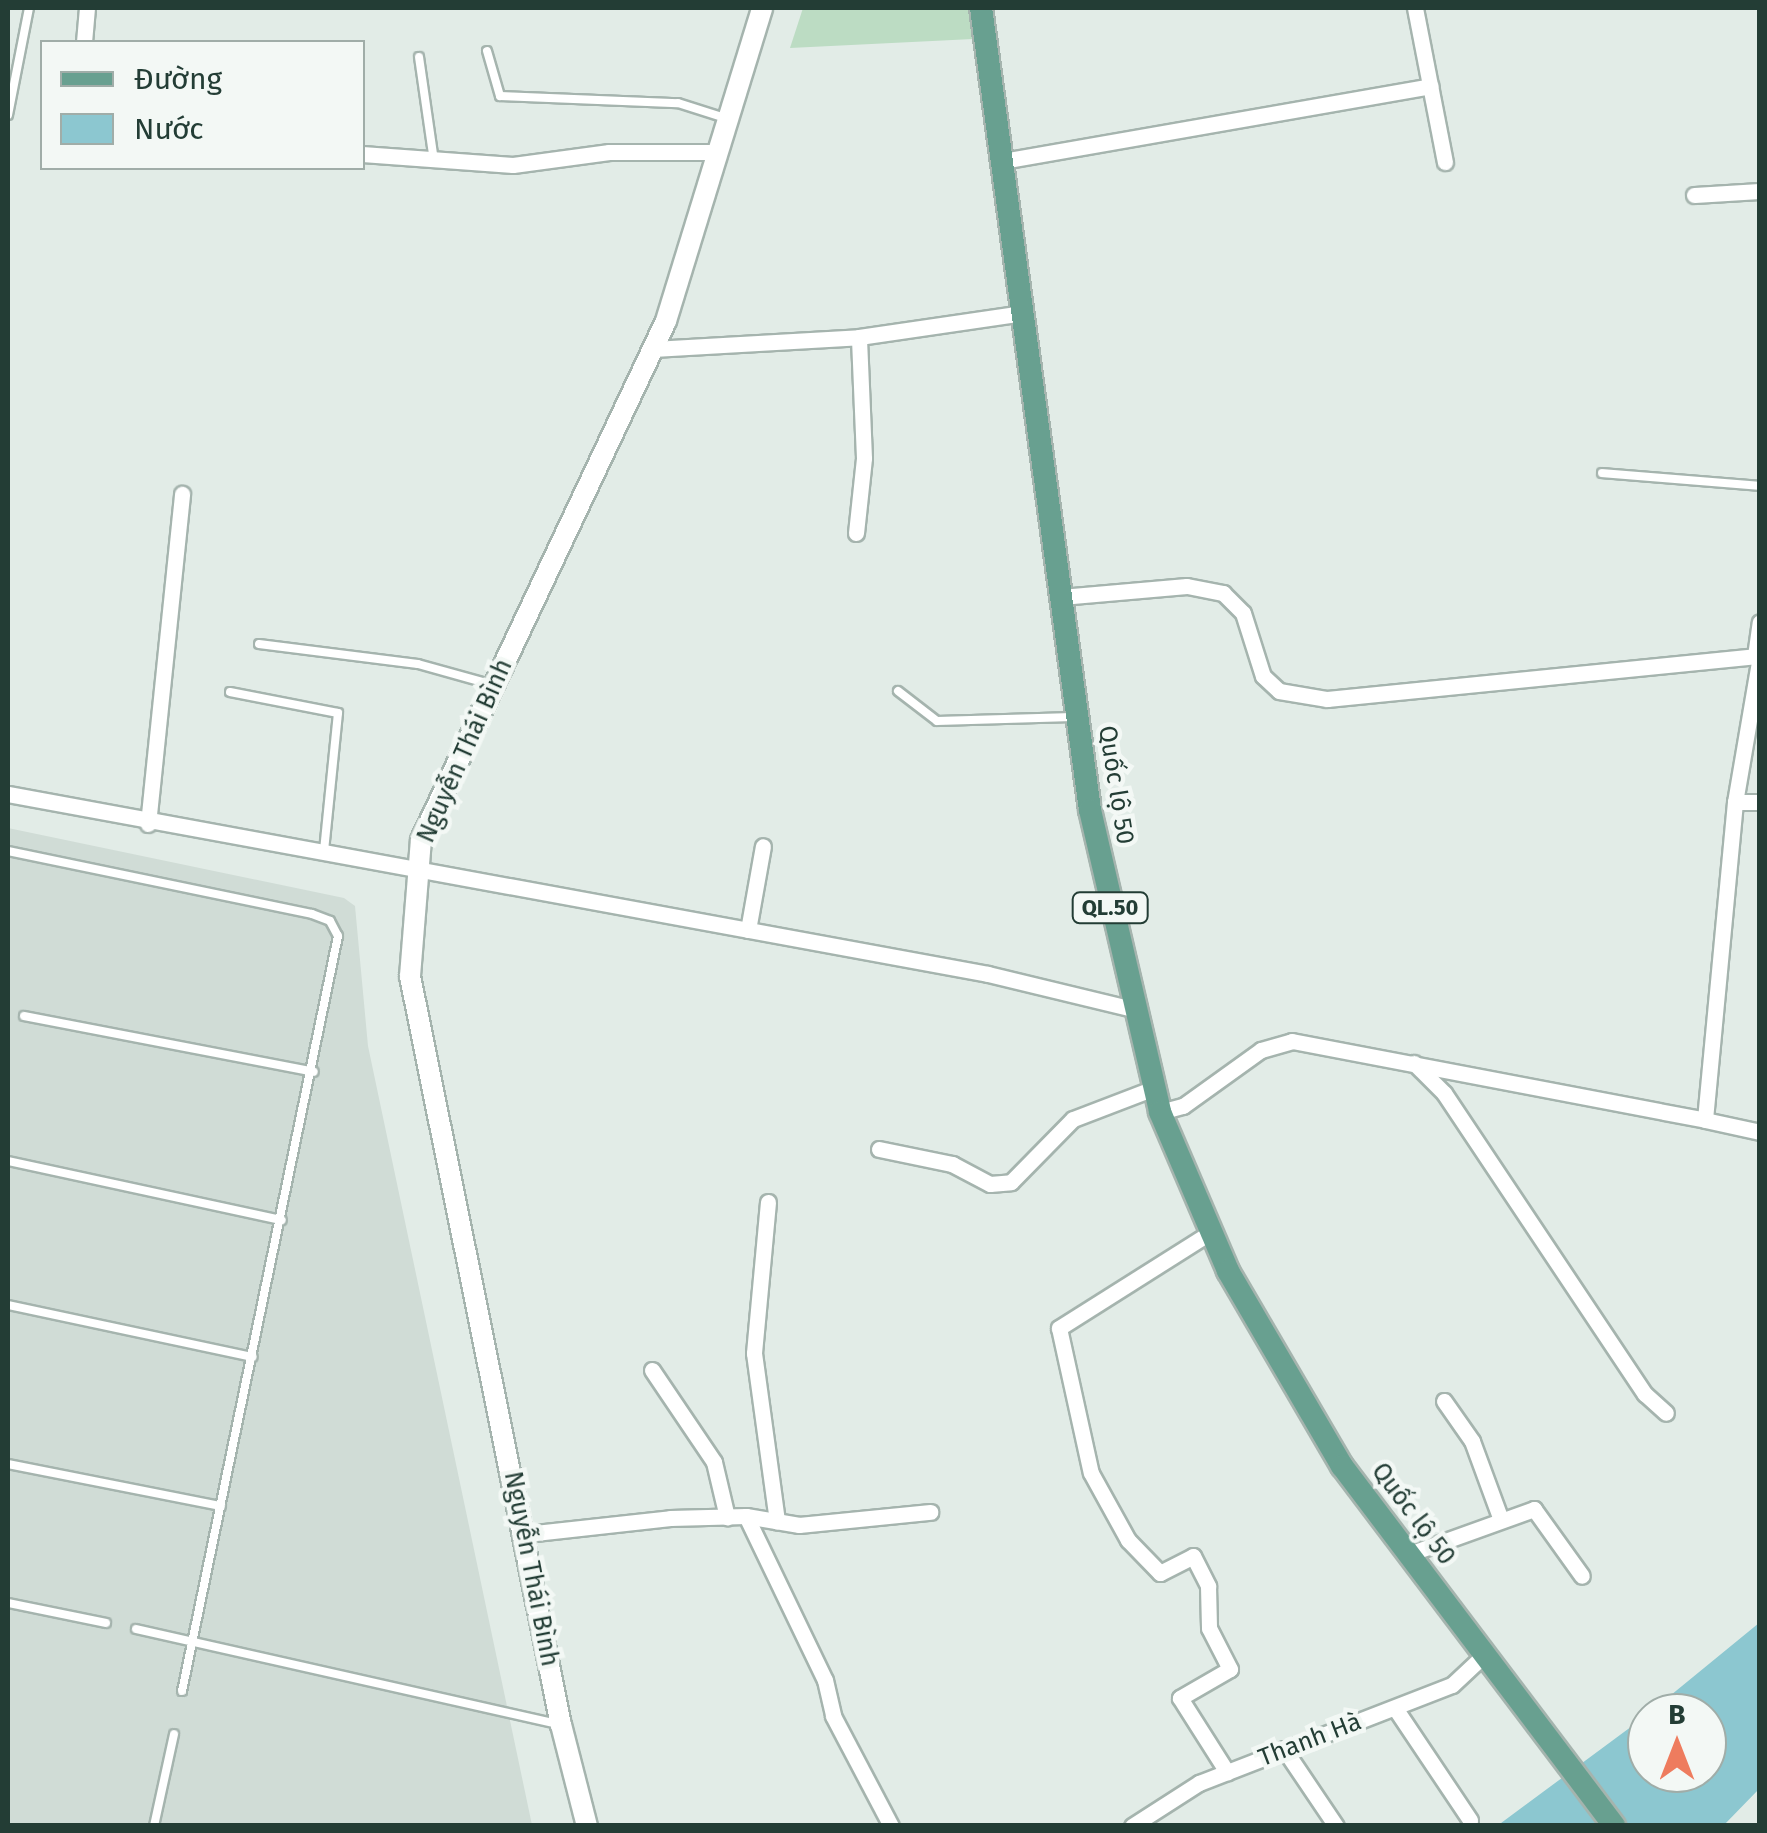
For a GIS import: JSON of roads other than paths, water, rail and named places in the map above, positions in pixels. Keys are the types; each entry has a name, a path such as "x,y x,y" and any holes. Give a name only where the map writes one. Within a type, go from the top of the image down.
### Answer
{"main road":[{"name":"Quốc lộ 50","path":"981,8 1090,810 1133,1010 1160,1112 1212,1232 1342,1466 1614,1826"}],"street":[{"path":"84,40 87,8"},
{"name":"Nguyễn Thái Bình","path":"587,1826 561,1725 526,1534 410,976 421,840 653,349 762,8"},
{"path":"1415,8 1446,162"},
{"path":"1002,161 1430,86"},
{"path":"365,154 513,165 609,152 717,152"},
{"path":"1694,195 1760,191"},
{"path":"653,349 859,337 1023,313"},
{"path":"856,532 864,458 859,337"},
{"path":"148,824 182,494"},
{"path":"1061,597 1188,586 1223,593 1243,613 1263,676 1279,691 1300,697 1752,656"},
{"path":"1706,1120 1735,802 1752,656 1760,622"},
{"path":"8,794 148,824 324,852 988,974 1133,1010"},
{"path":"1735,802 1760,802"},
{"path":"748,930 763,846"},
{"path":"1160,1112 1183,1106 1261,1050 1292,1042 1760,1132"},
{"path":"1414,1064 1444,1093 1637,1382 1666,1412"},
{"path":"879,1149 952,1164 990,1184 1011,1182 1073,1120 1154,1088"},
{"path":"768,1202 754,1353 777,1521"},
{"path":"1212,1232 1059,1328 1091,1473 1128,1540 1160,1573 1194,1556 1208,1586 1210,1628 1230,1669 1180,1698 1227,1772"},
{"path":"652,1370 714,1462 727,1516"},
{"path":"1444,1401 1481,1459 1501,1520"},
{"path":"1409,1554 1534,1509 1582,1576"},
{"path":"526,1534 727,1516 777,1521 930,1512"},
{"path":"746,1516 825,1680 833,1716 892,1826"},
{"name":"Thanh Hà","path":"1132,1826 1161,1803 1227,1772 1452,1685 1485,1654"},
{"path":"1395,1708 1470,1820"},
{"path":"1284,1749 1336,1826"}],"lane":[{"path":"8,115 29,8"},
{"path":"487,51 500,96 678,104 728,119"},
{"path":"419,57 434,162"},
{"path":"1602,473 1728,487 1760,486"},
{"path":"259,644 418,664 494,685"},
{"path":"898,691 937,721 1078,717"},
{"path":"230,692 338,713 324,852"},
{"path":"8,851 330,921 338,936 314,1072 182,1691"},
{"path":"24,1016 314,1072"},
{"path":"8,1161 282,1220"},
{"path":"8,1305 253,1356"},
{"path":"8,1464 221,1506"},
{"path":"8,1603 106,1623"},
{"path":"136,1630 561,1725"},
{"path":"154,1826 174,1734"}],"water":[{"path":"1759,1623 1759,1789 1724,1825 1497,1826 1627,1730 1627,1793 1727,1793 1727,1693 1673,1693"}]}
